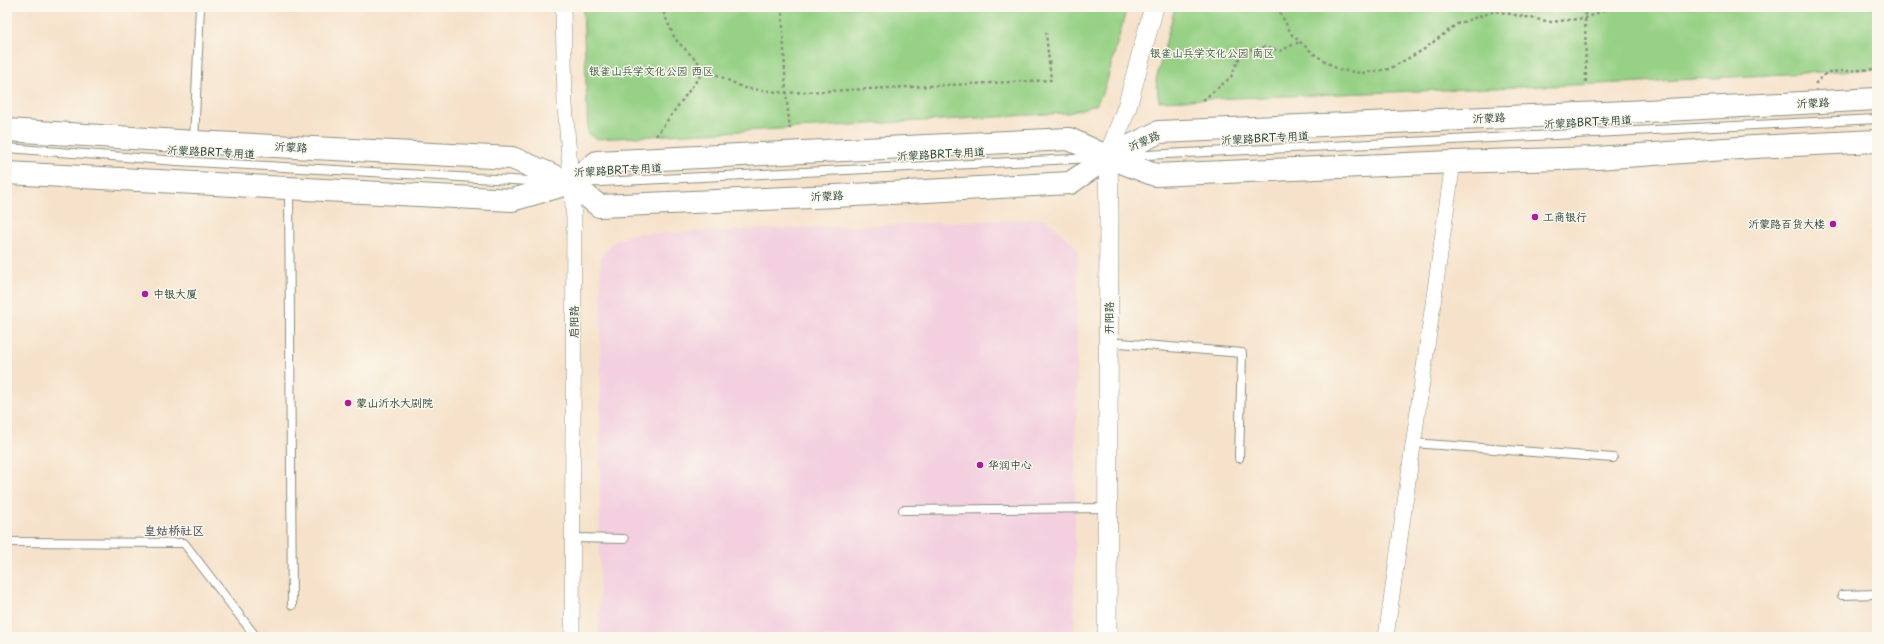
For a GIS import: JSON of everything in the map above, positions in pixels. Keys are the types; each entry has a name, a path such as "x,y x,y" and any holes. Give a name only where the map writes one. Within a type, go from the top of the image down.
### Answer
{"main road":[{"name":"沂蒙路","path":"7,130 194,142 512,158 571,183 599,206 836,196 1070,183 1108,158 1159,132 1877,99"},
{"name":"沂蒙路","path":"7,173 512,200 571,183 597,162 1069,139 1108,158 1155,175 1454,162 1597,158 1754,147 1877,142"}],"street":[{"name":"启阳路","path":"562,7 565,105 574,223 572,637"},
{"name":"开阳路","path":"1107,637 1108,158 1127,107 1154,7"},
{"path":"1386,637 1454,162"}],"lane":[{"path":"194,142 200,7"},
{"name":"沂蒙路BRT专用道","path":"1108,158 1877,119"},
{"name":"沂蒙路BRT专用道","path":"7,148 177,161 571,183"},
{"path":"289,187 292,605"},
{"path":"1108,342 1242,353 1239,458"},
{"path":"1413,443 1613,458"},
{"path":"903,510 1108,508"},
{"path":"573,538 624,539"},
{"path":"7,542 184,543 256,637"},
{"path":"1842,595 1877,594"}],"path":[{"path":"660,7 675,39 705,69 744,88 786,93 1051,80 1046,33"},
{"path":"782,7 786,93 790,129"},
{"path":"1277,7 1292,35 1314,54 1339,70 1362,73 1389,69 1423,50 1457,24 1495,11 1551,22 1586,18 1611,7"},
{"path":"1585,7 1586,85"},
{"path":"1203,100 1231,77 1242,52 1264,47 1280,51 1299,42"},
{"path":"656,136 705,69"},
{"path":"1794,104 1827,72 1877,69"}],"shaded area":[{"path":"1046,219 1078,249 1074,637 599,637 601,257 615,241 634,234"}],"green space":[{"name":"银雀山兵学文化公园 西区","path":"583,7 1127,7 1105,88 1096,105 1068,113 597,139 588,134"},
{"name":"银雀山兵学文化公园 南区","path":"1175,7 1877,7 1877,69 1623,83 1159,101 1156,80"}],"place":[{"name":"工商银行","path":"1535,217"},
{"name":"沂蒙路百货大楼","path":"1833,224"},
{"name":"中银大厦","path":"145,294"},
{"name":"蒙山沂水大剧院","path":"348,403"},
{"name":"华润中心","path":"980,465"}],"district":[{"name":"皇姑桥社区","path":"174,531"}]}
